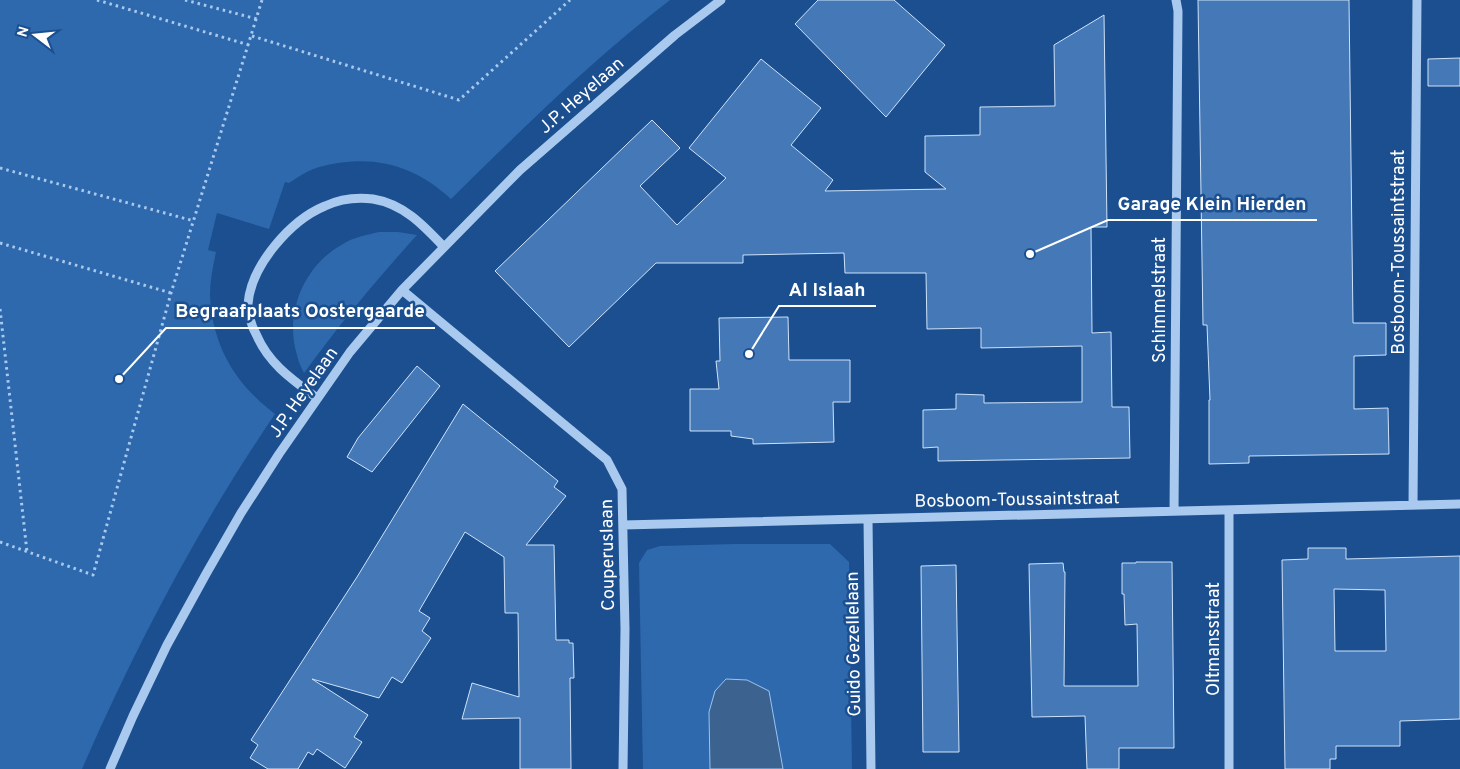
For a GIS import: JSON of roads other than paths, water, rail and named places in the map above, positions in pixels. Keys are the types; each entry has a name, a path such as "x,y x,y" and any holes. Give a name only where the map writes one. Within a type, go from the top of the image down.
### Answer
{"street":[{"name":"J.P. Heyelaan","path":"110,769 167,645 241,513 317,398 350,352 402,290 520,170 675,35 721,0"},
{"name":"Schimmelstraat","path":"1174,511 1178,21 1176,0"},
{"name":"Bosboom-Toussaintstraat","path":"1412,505 1417,0"},
{"path":"317,398 277,367 265,352 256,336 248,306 254,280 266,257 295,225 310,214 341,200 357,198 374,199 392,204 408,213 423,224 444,247"},
{"name":"Couperuslaan","path":"402,290 607,460 622,489 625,629 623,769"},
{"name":"Bosboom-Toussaintstraat","path":"623,525 1460,504"},
{"name":"Oltmansstraat","path":"1229,510 1229,769"},
{"name":"Guido Gezellelaan","path":"868,519 871,769"}],"place":[{"name":"Garage Klein Hierden","path":"1030,254"},
{"name":"Al Islaah","path":"749,354"},
{"name":"Begraafplaats Oostergaarde","path":"119,379"}]}
